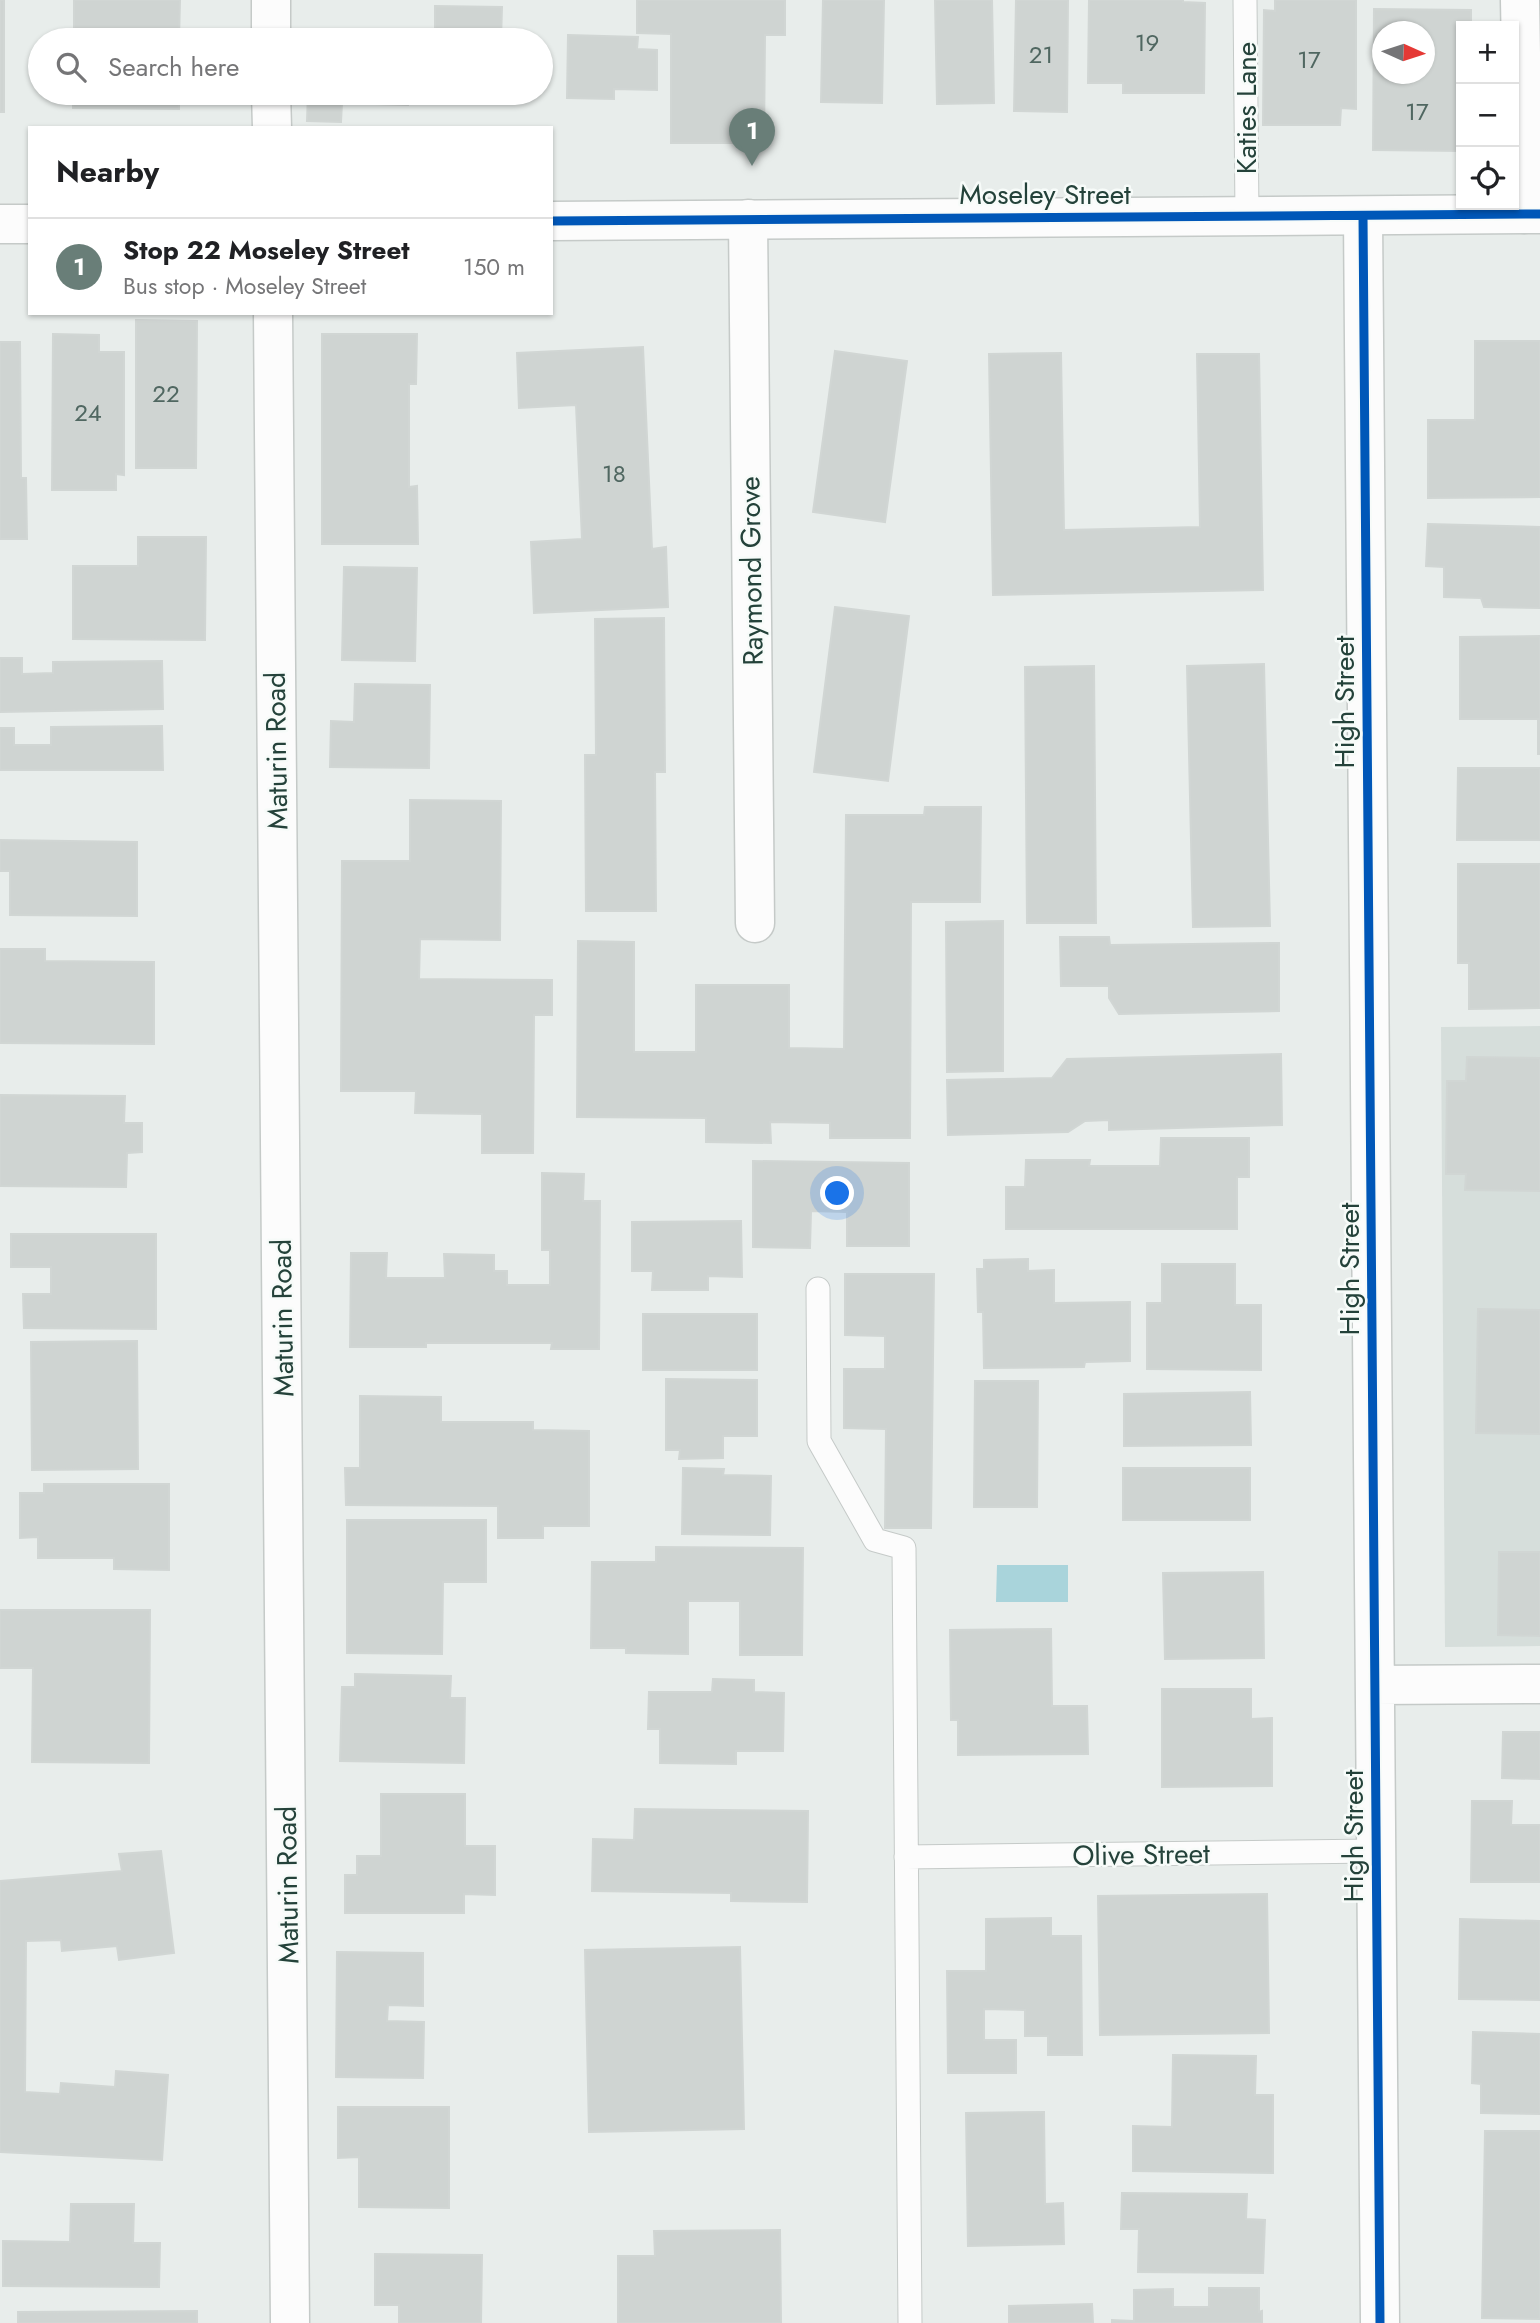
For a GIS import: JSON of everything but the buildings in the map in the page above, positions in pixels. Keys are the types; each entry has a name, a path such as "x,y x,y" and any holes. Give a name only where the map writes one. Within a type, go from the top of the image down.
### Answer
{"street":[{"path":"271,0 271,28"},
{"path":"1520,0 1532,214"},
{"path":"271,105 272,126"},
{"name":"Moseley Street","path":"553,220 1532,214"},
{"name":"High Street","path":"1363,216 1380,2323"},
{"name":"Raymond Grove","path":"748,219 755,923"},
{"path":"0,224 28,224"},
{"name":"Maturin Road","path":"273,315 290,2323"},
{"path":"1375,1685 1540,1684"}],"lane":[{"name":"Katies Lane","path":"1245,0 1247,216"},
{"path":"818,1289 819,1441 875,1540 904,1548 910,2323"},
{"name":"Olive Street","path":"906,1857 1376,1851"}],"shaded area":[{"path":"1540,1026 1540,1646 1445,1647 1441,1027"}],"water":[{"path":"997,1565 1068,1565 1068,1602 996,1602"}],"cycle path":[{"path":"553,221 1540,214"},
{"path":"1363,216 1380,2323"}],"place":[{"name":"Stop 22 Moseley Street","path":"752,166"}]}
